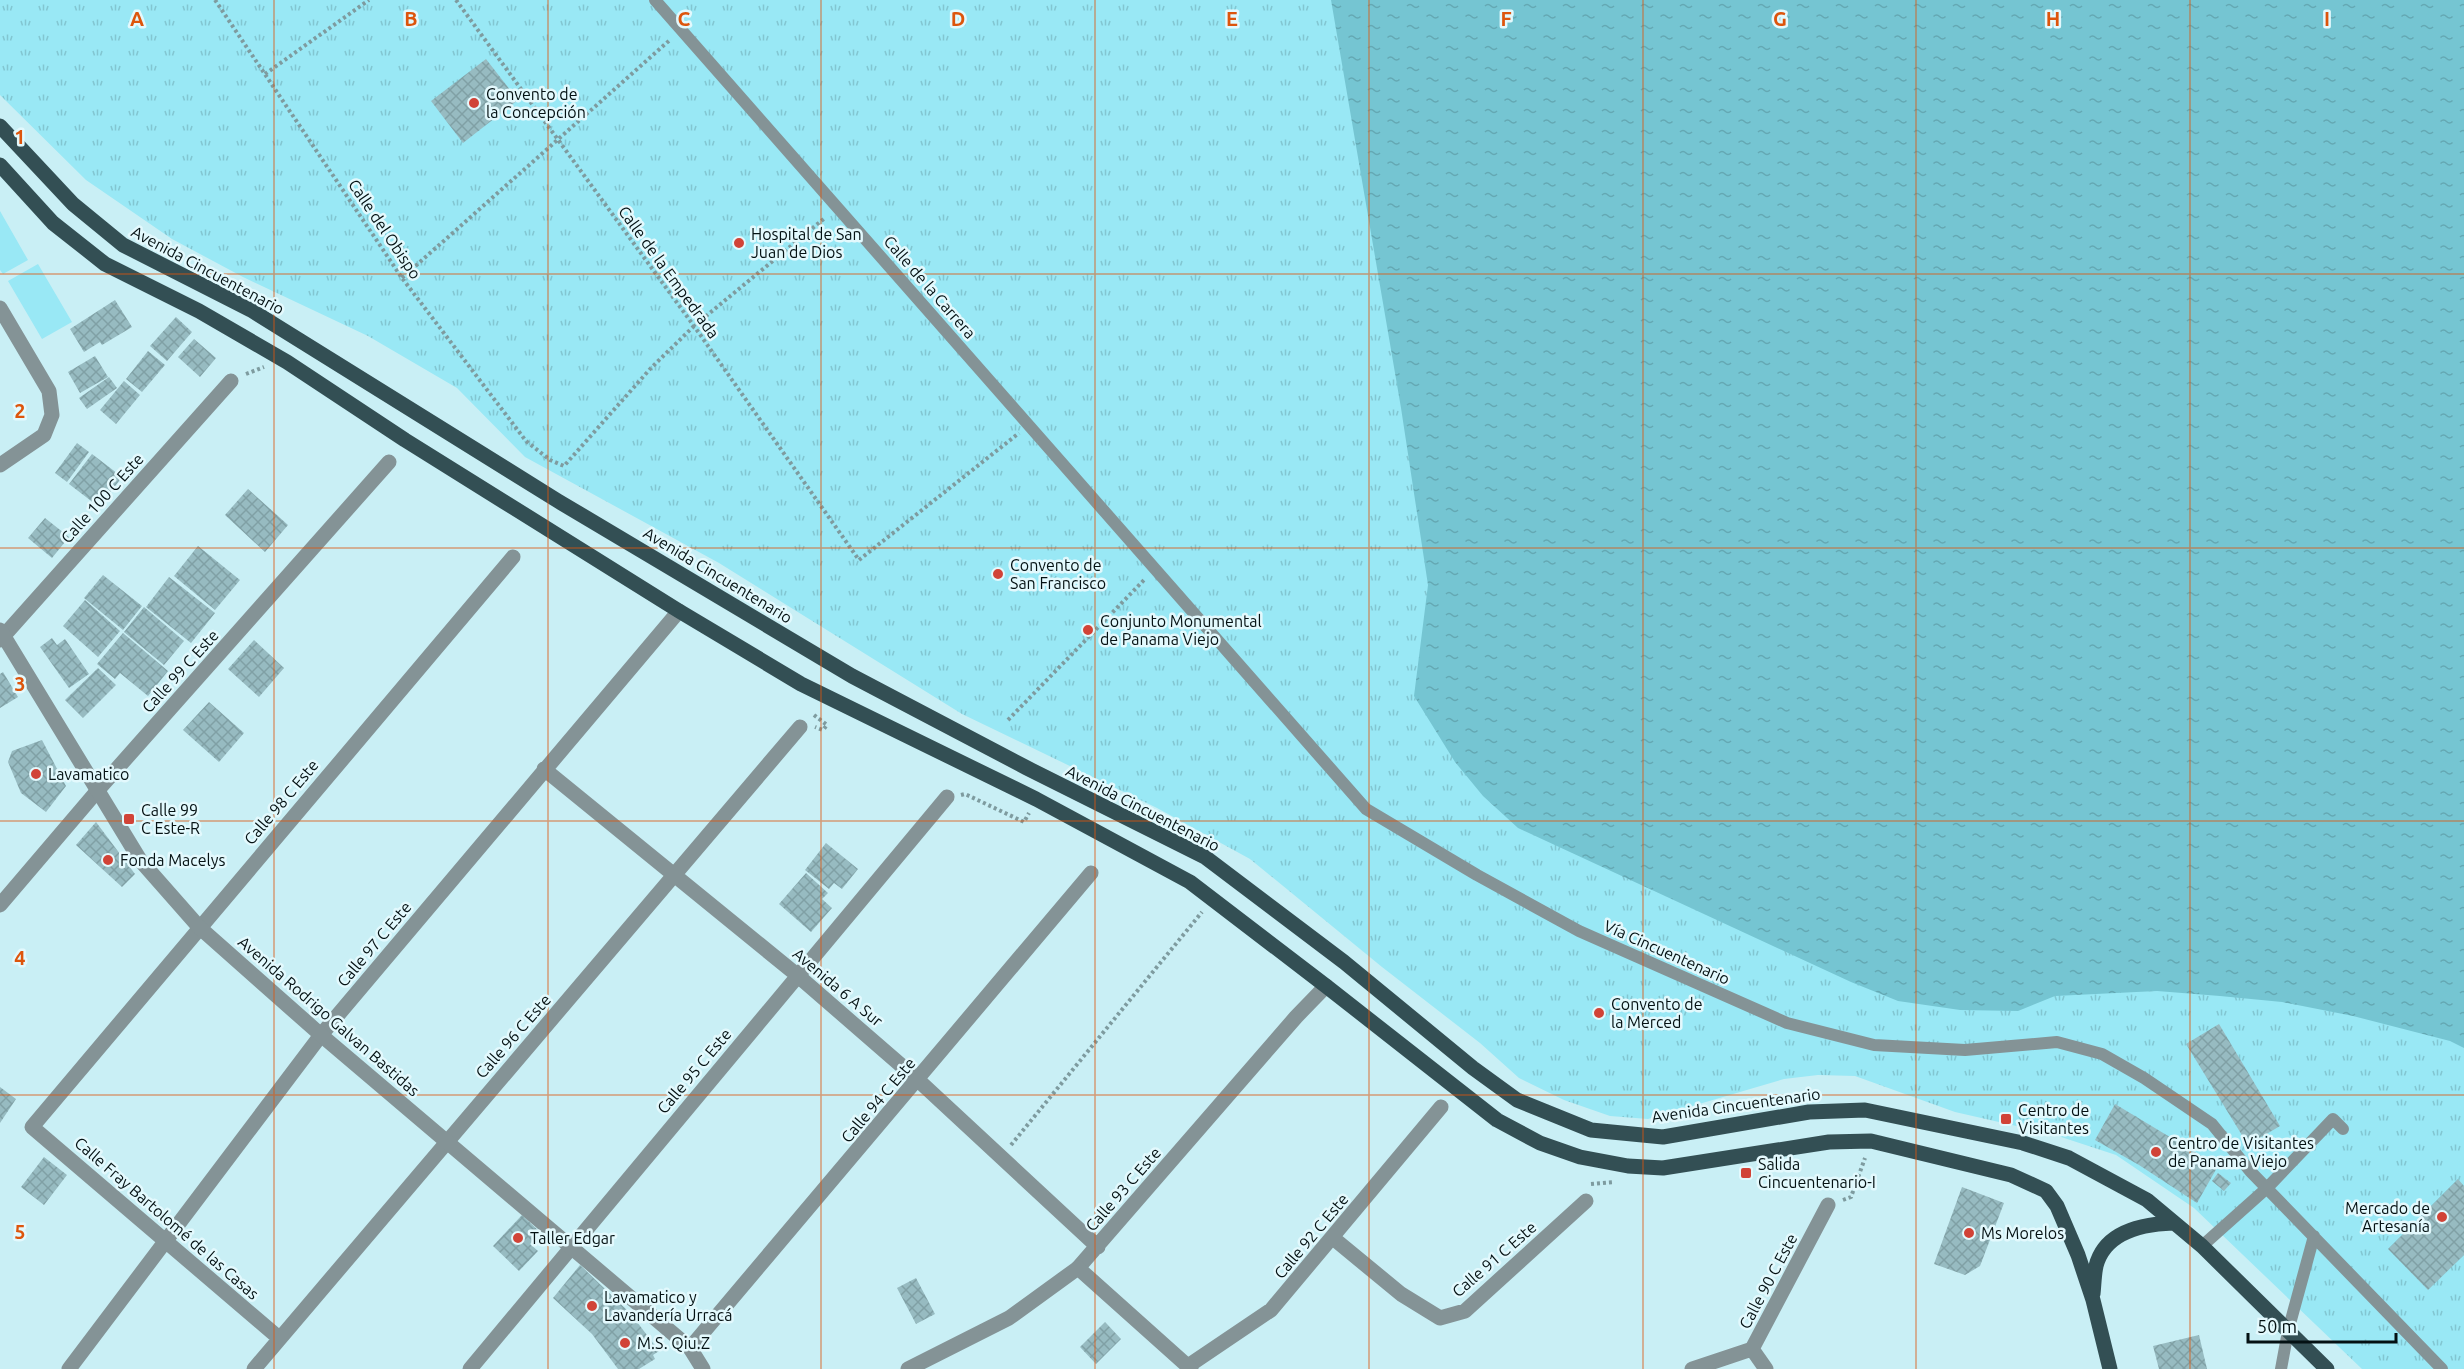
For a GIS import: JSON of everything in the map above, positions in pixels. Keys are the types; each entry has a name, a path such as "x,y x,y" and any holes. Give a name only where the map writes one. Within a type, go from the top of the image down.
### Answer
{"main road":[{"name":"Avenida Cincuentenario","path":"0,126 72,204 123,245 251,310 471,448 852,676 1027,768 1205,856 1344,962 1473,1068 1517,1100 1592,1130 1652,1136 1704,1131 1809,1112 1865,1110 2023,1143 2069,1158 2147,1200 2202,1246 2317,1363 2327,1369"},
{"path":"0,165 53,224 105,264 199,311 287,363 405,440 679,611 801,684 1036,799 1190,882 1497,1120 1540,1143 1580,1157 1628,1166 1663,1168 1829,1142 1871,1141 2011,1175 2046,1191 2057,1206 2078,1255 2093,1300 2110,1369"},
{"path":"2093,1300 2096,1264 2107,1244 2124,1232 2147,1224 2173,1223"}],"street":[{"path":"0,308 49,391 52,415 44,435 0,465"},
{"name":"Calle 100 C Este","path":"1,636 231,381"},
{"name":"Calle 99 C Este","path":"0,905 98,790 389,462"},
{"name":"Calle 98 C Este","path":"32,1126 513,557"},
{"name":"Calle 97 C Este","path":"69,1369 321,1035 679,611"},
{"name":"Avenida Rodrigo Galvan Bastidas","path":"1,636 140,860 199,927 321,1035 690,1348 703,1369"},
{"name":"Calle 96 C Este","path":"254,1369 800,727"},
{"name":"Avenida 6 A Sur","path":"544,769 797,975 918,1080 1098,1247"},
{"name":"Calle 95 C Este","path":"470,1369 947,797"},
{"name":"Calle 94 C Este","path":"690,1348 1091,873"},
{"name":"Calle 93 C Este","path":"908,1369 1009,1318 1078,1268 1296,1017 1326,986"},
{"name":"Calle 92 C Este","path":"1190,1368 1271,1310 1440,1107"},
{"name":"Calle Fray Bartolomé de las Casas","path":"32,1126 279,1338"},
{"name":"Calle 91 C Este","path":"1333,1238 1401,1294 1440,1318 1465,1311 1586,1201"},
{"name":"Calle 90 C Este","path":"1692,1369 1752,1349 1828,1205"},
{"path":"1078,1268 1190,1368"},
{"path":"1752,1349 1766,1369"}],"lane":[{"name":"Calle de la Carrera","path":"655,0 1155,569"},
{"name":"Vía Cincuentenario","path":"1155,569 1366,809 1579,931 1787,1023 1874,1044 1965,1050 2057,1042 2102,1054 2144,1078 2212,1124 2267,1188 2442,1369"},
{"path":"2202,1246 2267,1188 2333,1119 2343,1129"},
{"path":"2281,1369 2288,1331 2314,1236"}],"path":[{"name":"Calle del Obispo","path":"215,0 402,278 526,441 550,460 564,466 651,368 694,326"},
{"path":"265,74 369,0"},
{"name":"Calle de la Empedrada","path":"456,0 694,326 859,560 1028,426"},
{"path":"402,278 682,28"},
{"path":"694,326 838,207"},
{"path":"1008,720 1155,569"},
{"path":"947,797 965,794 1024,822 1036,799"},
{"path":"1001,1157 1213,899"},
{"path":"1828,1205 1851,1197 1871,1141"}],"green space":[{"path":"0,0 2464,0 2464,1369 2362,1369 2194,1208 2116,1155 2052,1134 1955,1112 1855,1076 1818,1075 1784,1079 1648,1119 1610,1116 1564,1100 1519,1078 1480,1043 1382,967 1250,859 1157,808 962,714 719,563 525,457 457,388 368,336 243,277 172,239 86,180 0,95"},
{"path":"0,211 28,260 3,274 0,270"},
{"path":"38,264 72,322 42,339 8,281"}],"water":[{"path":"1331,0 2464,0 2464,1048 2450,1041 2353,1016 2282,1002 2220,996 2157,991 2055,996 2018,1011 1960,1010 1898,1001 1851,982 1518,828 1483,796 1455,762 1414,696 1428,585 1401,408"}],"building":[{"name":"Convento de la Concepción","path":"486,59 518,100 463,143 431,101"},
{"path":"115,300 132,327 102,345 100,342 84,352 70,329"},
{"path":"176,317 192,332 167,361 150,346"},
{"path":"194,339 216,358 200,377 178,357"},
{"path":"148,351 165,365 142,392 126,379"},
{"path":"95,356 108,377 80,393 68,372"},
{"path":"109,377 117,388 87,409 79,398"},
{"path":"124,381 140,395 116,424 100,410"},
{"path":"77,443 89,452 67,482 55,473"},
{"path":"92,454 122,477 99,507 69,484"},
{"path":"248,489 288,525 265,552 225,515"},
{"path":"45,518 69,537 52,558 28,538"},
{"path":"198,546 240,580 215,610 174,576"},
{"path":"103,575 142,606 123,630 84,598"},
{"path":"169,577 215,613 191,643 146,607"},
{"path":"85,600 120,631 98,657 63,626"},
{"path":"144,607 184,641 164,665 124,632"},
{"path":"123,633 168,671 148,696 120,673 115,679 97,664"},
{"path":"52,638 57,645 65,639 89,674 69,688 40,647"},
{"path":"254,640 284,668 259,697 228,669"},
{"path":"98,668 116,685 83,718 65,700"},
{"path":"3,672 18,697 0,708 0,674"},
{"path":"209,702 244,733 219,762 183,730"},
{"name":"Lavamatico","path":"42,740 66,786 46,812 21,793 8,762 12,751"},
{"name":"Fonda Macelys","path":"96,822 135,874 122,887 76,845"},
{"path":"826,843 858,869 842,889 834,883 829,889 805,870"},
{"path":"806,873 828,893 822,899 832,908 811,932 779,904"},
{"path":"2219,1024 2280,1126 2248,1145 2186,1044"},
{"path":"0,1087 16,1099 0,1123"},
{"name":"Centro de Visitantes de Panama Viejo","path":"2115,1104 2218,1166 2197,1203 2139,1165 2095,1140"},
{"path":"44,1157 67,1175 44,1205 21,1187"},
{"path":"2218,1173 2231,1183 2224,1191 2212,1181"},
{"name":"Mercado de Artesanía","path":"2458,1179 2464,1186 2464,1255 2428,1290 2388,1249"},
{"name":"Ms Morelos","path":"1962,1187 2004,1203 1980,1266 1965,1275 1934,1264"},
{"name":"Taller Edgar","path":"522,1215 541,1233 530,1244 538,1251 519,1271 493,1246"},
{"path":"580,1265 631,1314 659,1351 653,1355 655,1359 639,1369 618,1369 592,1334 553,1298"},
{"path":"916,1278 935,1314 916,1324 897,1288"},
{"path":"1105,1322 1121,1339 1096,1364 1080,1347"},
{"path":"2199,1335 2207,1369 2159,1369 2153,1346"}],"place":[{"name":"Convento de la Concepción","path":"474,103"},
{"name":"Hospital de San Juan de Dios","path":"739,243"},
{"name":"Convento de San Francisco","path":"998,574"},
{"name":"Conjunto Monumental de Panama Viejo","path":"1088,630"},
{"name":"Lavamatico","path":"36,774"},
{"name":"Calle 99 C Este-R","path":"129,819"},
{"name":"Fonda Macelys","path":"108,860"},
{"name":"Convento de la Merced","path":"1599,1013"},
{"name":"Centro de Visitantes","path":"2006,1119"},
{"name":"Centro de Visitantes de Panama Viejo","path":"2156,1152"},
{"name":"Salida Cincuentenario-I","path":"1746,1173"},
{"name":"Mercado de Artesanía","path":"2442,1217"},
{"name":"Ms Morelos","path":"1969,1233"},
{"name":"Taller Edgar","path":"518,1238"},
{"name":"Lavamatico y Lavandería Urracá","path":"592,1306"},
{"name":"M.S. Qiu.Z","path":"625,1343"}]}
